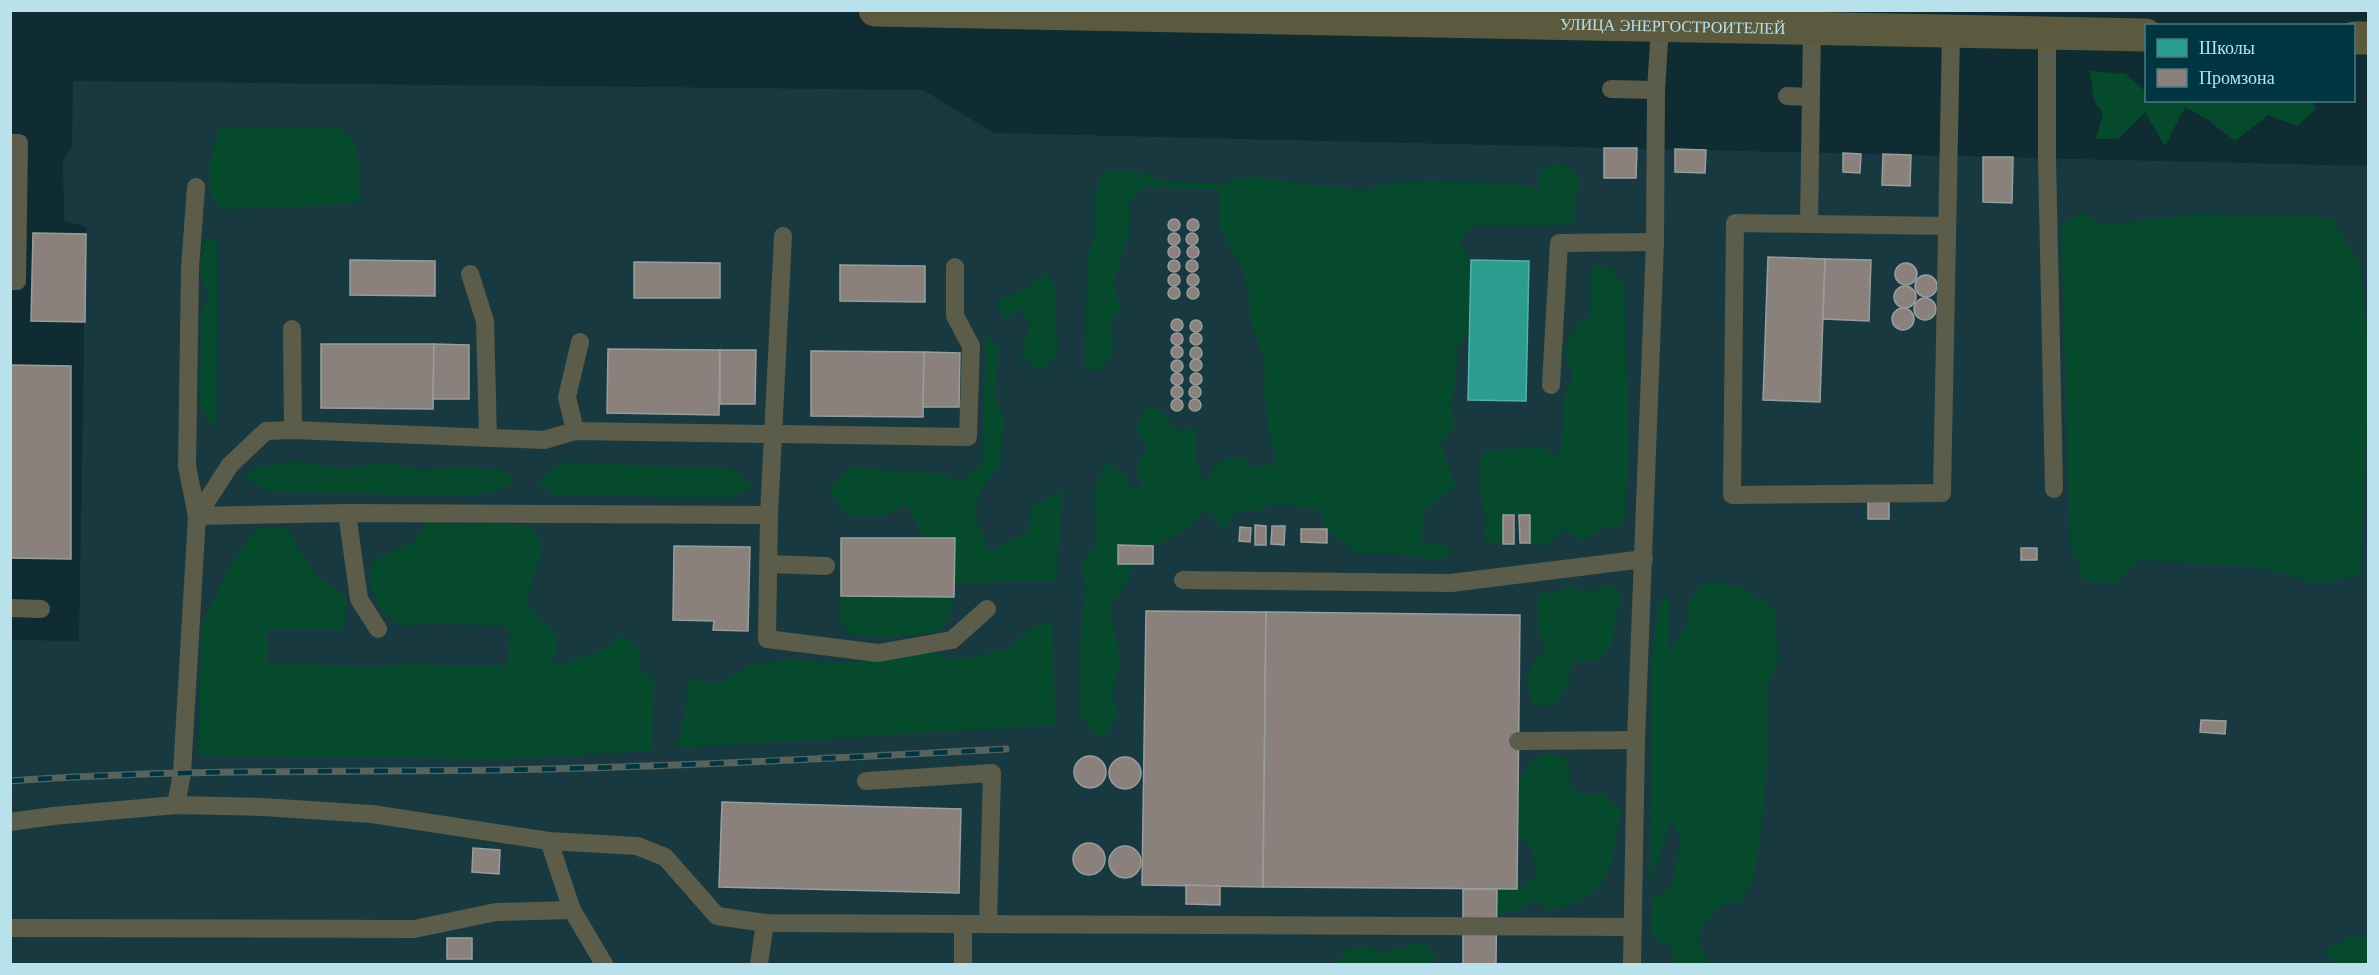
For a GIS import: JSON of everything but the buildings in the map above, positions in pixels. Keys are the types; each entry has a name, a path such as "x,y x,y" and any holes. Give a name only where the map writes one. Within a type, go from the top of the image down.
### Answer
{"main road":[{"name":"УЛИЦА ЭНЕРГОСТРОИТЕЛЕЙ","path":"875,10 2145,35"}],"lane":[{"path":"1632,964 1636,740 1655,242 1656,90 1660,26"},
{"path":"1809,224 1812,29"},
{"path":"1947,225 1735,223 1732,495 1942,493 1951,32"},
{"path":"2047,34 2046,158 2054,489"},
{"path":"1611,89 1656,90"},
{"path":"1787,96 1810,96"},
{"path":"10,143 19,143 17,281 10,281"},
{"path":"176,805 182,773 197,516 187,466 190,268 196,187"},
{"path":"783,237 769,515 767,639 878,653 952,640 987,609"},
{"path":"1551,385 1559,243 1655,242"},
{"path":"197,516 230,465 266,431 292,430 544,440 575,431 968,437 971,346 955,316 955,267"},
{"path":"470,274 485,321 488,438"},
{"path":"292,329 292,430"},
{"path":"575,431 567,397 580,342"},
{"path":"197,516 347,513 769,515"},
{"path":"347,513 359,599 378,629"},
{"path":"1183,580 1452,583 1644,559"},
{"path":"768,564 826,566"},
{"path":"10,608 41,609"},
{"path":"1518,741 1636,740"},
{"path":"866,781 992,773 988,924"},
{"path":"10,822 176,805 263,807 372,814 549,841 638,846 665,857 717,916 765,923 1633,927"},
{"path":"549,841 572,909 604,964"},
{"path":"10,928 414,929 496,912 572,909"},
{"path":"759,964 765,923"},
{"path":"963,924 963,964"}],"shaded area":[{"path":"73,81 923,90 994,133 2368,166 2368,964 11,964 11,640 79,641 86,227 64,221 63,159 72,148"}],"green space":[{"path":"2090,71 2126,74 2145,91 2145,102 2314,102 2316,109 2297,126 2268,115 2235,141 2208,120 2185,107 2165,146 2145,112 2118,139 2096,139 2103,113 2094,101"},
{"path":"220,128 338,128 351,137 358,151 361,202 318,206 219,209 210,189 209,169"},
{"path":"1560,162 1581,181 1575,200 1574,225 1471,226 1459,243 1471,260 1470,329 1457,347 1456,384 1450,404 1455,426 1441,444 1456,488 1431,504 1422,523 1423,544 1435,542 1454,551 1438,560 1387,553 1357,554 1327,529 1320,509 1276,504 1256,511 1237,510 1226,530 1205,509 1191,527 1153,546 1118,545 1118,564 1133,564 1129,579 1110,606 1120,660 1112,691 1118,711 1105,737 1090,732 1079,712 1081,621 1086,591 1081,565 1097,542 1094,491 1107,461 1119,470 1133,490 1141,487 1136,465 1148,448 1136,429 1146,408 1162,410 1173,430 1196,429 1195,456 1204,482 1220,461 1240,456 1252,467 1278,464 1270,439 1264,394 1265,364 1250,319 1249,294 1240,264 1220,228 1219,190 1144,187 1130,201 1131,226 1113,283 1121,308 1109,326 1114,351 1102,370 1085,370 1087,258 1096,231 1093,204 1104,171 1144,173 1162,181 1220,184 1247,176 1363,191 1390,183 1429,181 1520,184 1537,190 1540,170"},
{"path":"2083,213 2101,225 2197,214 2332,217 2360,264 2368,343 2368,407 2360,575 2318,584 2260,567 2141,560 2115,583 2084,581 2070,543 2061,224"},
{"path":"204,240 218,241 216,431 200,404 201,315 209,296 200,273"},
{"path":"1591,266 1610,267 1624,285 1629,454 1624,523 1602,530 1580,541 1563,528 1548,546 1530,543 1529,515 1503,515 1503,544 1484,540 1486,518 1478,483 1483,452 1536,446 1561,456 1565,394 1574,376 1563,351 1577,325 1590,316"},
{"path":"1048,274 1054,285 1058,356 1040,370 1020,357 1031,324 1020,310 1006,319 995,302 1024,289"},
{"path":"986,330 999,351 994,394 1004,419 1000,463 981,491 974,512 989,551 1027,533 1033,504 1063,491 1056,581 954,583 955,539 922,538 907,503 887,515 845,515 828,489 854,466 900,472 928,471 962,481 982,465"},
{"path":"295,461 344,469 385,463 422,470 456,467 501,470 517,483 487,494 461,496 271,492 244,478 260,466"},
{"path":"561,462 733,469 753,487 730,498 553,495 538,484"},
{"path":"426,522 530,525 543,546 525,603 558,637 553,667 601,651 622,635 638,645 641,670 654,679 652,751 501,759 198,756 202,626 229,567 256,528 288,528 300,552 316,575 347,598 344,630 268,629 268,664 344,665 367,669 399,664 508,666 510,626 426,623 404,627 380,610 368,580 375,559 413,542"},
{"path":"1715,582 1742,587 1774,608 1779,660 1768,683 1768,752 1761,834 1753,881 1741,901 1716,907 1697,937 1708,964 1672,964 1673,949 1652,936 1652,899 1672,887 1681,838 1672,819 1650,884 1652,655 1657,615 1666,592 1669,604 1669,655 1685,629 1690,600 1702,584"},
{"path":"1613,583 1620,598 1611,647 1594,662 1572,661 1568,685 1556,705 1534,706 1526,683 1535,659 1547,652 1537,625 1539,594 1571,588 1595,591"},
{"path":"841,596 954,597 950,616 938,632 892,638 851,635 839,619"},
{"path":"1053,622 1055,725 676,748 684,718 688,678 712,685 730,678 746,667 788,659 838,663 935,653 956,660 1008,649 1028,629"},
{"path":"1549,753 1569,760 1569,785 1585,796 1602,793 1621,811 1610,865 1602,885 1591,895 1579,901 1548,910 1536,901 1520,910 1496,915 1497,889 1517,889 1537,877 1532,848 1517,836 1518,786 1527,767 1536,759"},
{"path":"2353,935 2368,939 2368,964 2334,964 2325,951"},
{"path":"1422,943 1436,953 1432,964 1335,964 1346,950 1365,946 1379,953"}],"railway":[{"path":"10,781 133,774 628,767 1006,749"}]}
